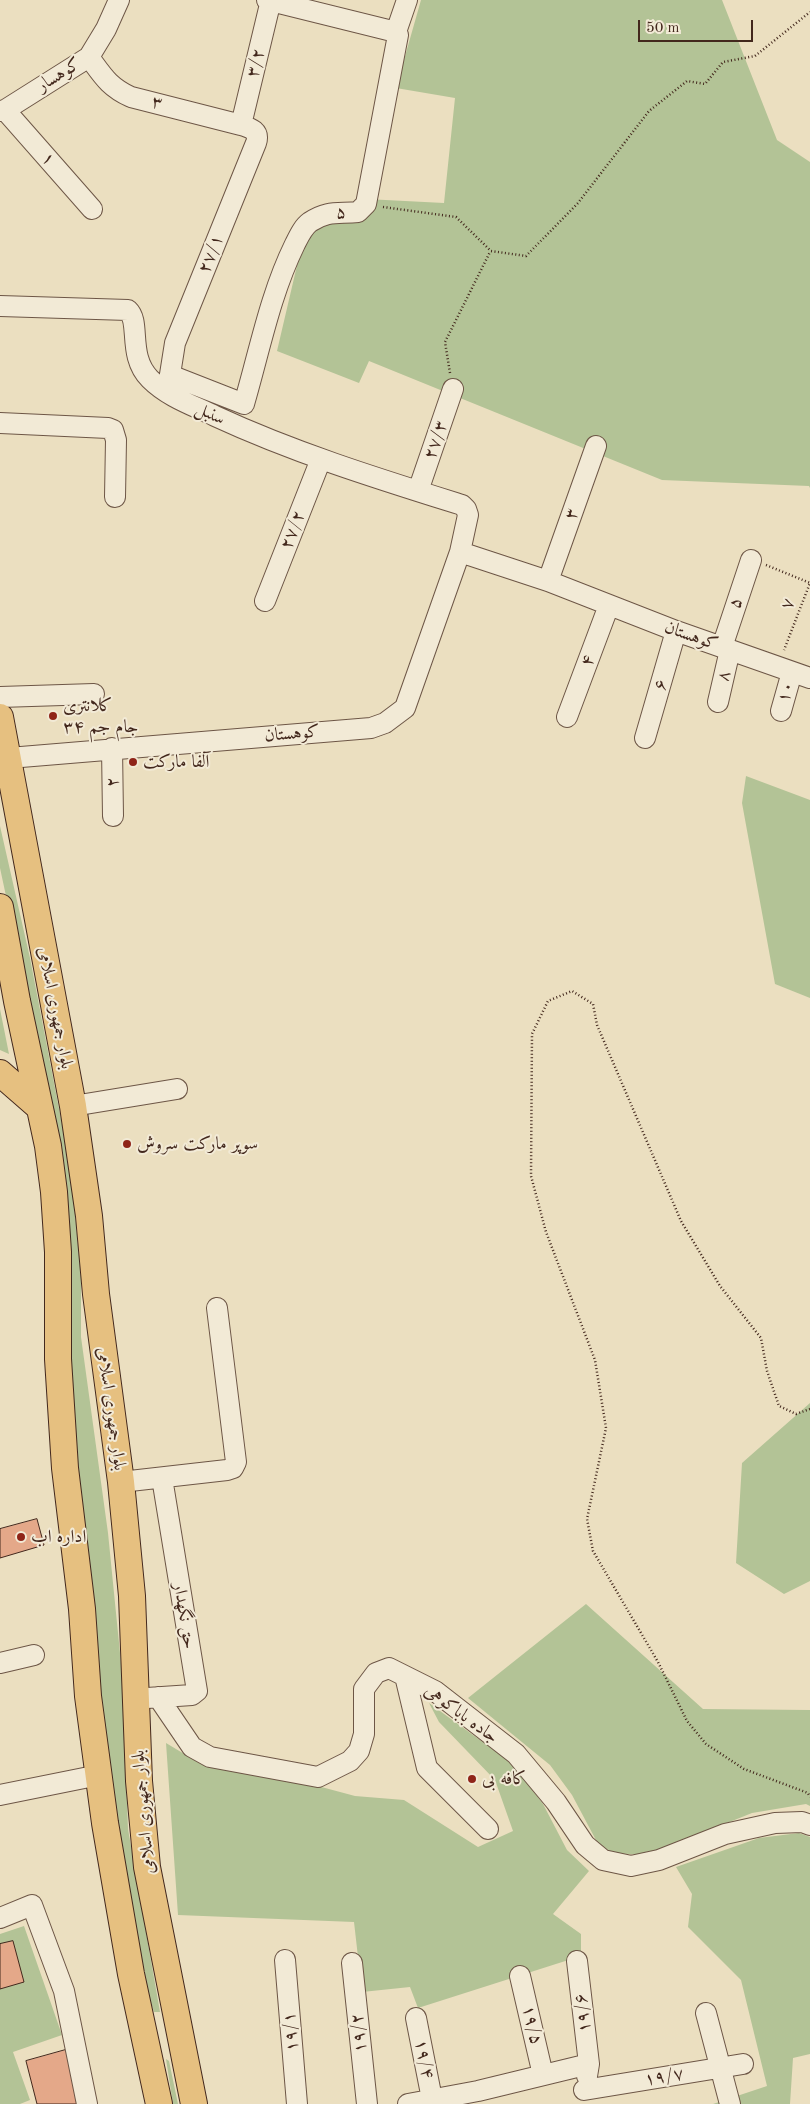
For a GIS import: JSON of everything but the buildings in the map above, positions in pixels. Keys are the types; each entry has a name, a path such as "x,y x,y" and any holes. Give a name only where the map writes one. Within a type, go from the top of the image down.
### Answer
{"main road":[{"name":"بلوار جمهوری اسلامی","path":"0,716 74,1106 121,1482 132,1596 147,1698 139,1782 147,1866 194,2104"},
{"name":"بلوار جمهوری اسلامی","path":"0,907 16,1000 48,1146 54,1192 58,1252 58,1359 65,1468 82,1609 88,1696 126,1945 159,2104"},
{"path":"0,1073 39,1108"},
{"path":"144,2036 179,2031"}],"street":[{"name":"کوهسار","path":"2,110 89,56 98,44 119,0"},
{"path":"270,0 396,32"},
{"name":"۳/۲","path":"241,125 270,0"},
{"name":"۵","path":"169,384 244,404 272,298 281,272 303,229 308,223 321,216 334,212 358,212 366,204 398,39 396,32 407,0"},
{"name":"۳","path":"89,56 105,80 116,90 131,97 241,125"},
{"name":"۱","path":"2,110 92,209"},
{"name":"۲۷/۱","path":"169,384 174,343 258,139 254,130 241,125"},
{"name":"سنبل","path":"0,306 128,310 134,319 135,351 140,365 148,378 169,384 239,427 321,458 462,505 466,508"},
{"name":"۲۷/۳","path":"418,491 453,389"},
{"path":"0,423 108,428 114,430 116,440 115,497"},
{"name":"۳","path":"548,581 596,446"},
{"name":"۲۷/۲","path":"265,600 321,458"},
{"name":"کوهستان","path":"9,758 371,728 385,723 405,708 460,552 468,515 466,508"},
{"name":"کوهستان","path":"460,552 548,581 676,631 793,672"},
{"name":"۵","path":"726,648 751,560"},
{"name":"۴","path":"567,717 609,605"},
{"name":"۶","path":"645,738 676,631"},
{"name":"۸","path":"718,702 726,648"},
{"name":"۱۰","path":"781,711 793,672"},
{"path":"0,697 94,694"},
{"name":"۲","path":"112,748 113,816"},
{"path":"74,1106 177,1089"},
{"path":"121,1482 233,1468 236,1462 217,1308"},
{"name":"حق نگهدار","path":"147,1698 192,1695 197,1691 162,1478"},
{"path":"0,1663 34,1655"},
{"name":"جاده باباکوهی","path":"147,1698 192,1747 210,1757 318,1777 350,1761 359,1751 364,1734 364,1689 376,1673 389,1668 435,1691 516,1754 556,1802 585,1845 602,1860 631,1866 659,1860 725,1834 775,1823 802,1822 810,1826"},
{"path":"406,1676 427,1768 488,1829"},
{"path":"0,1794 99,1775"},
{"path":"0,1918 32,1905 64,1991 87,2104"},
{"name":"۱۹/۱","path":"285,1960 297,2104"},
{"name":"۱۹/۶","path":"577,1961 589,2064 585,2097"},
{"name":"۱۹/۲","path":"352,1963 368,2104"},
{"name":"۱۹/۵","path":"520,1976 544,2075"},
{"path":"706,2013 730,2104"},
{"name":"۱۹/۴","path":"416,2018 432,2099"},
{"path":"408,2104 432,2099 480,2097 544,2075 589,2064"},
{"name":"۱۹/۷","path":"585,2097 743,2064"}],"path":[{"path":"366,204 456,217 491,251 526,256 578,203 649,111 687,81 705,84 723,62 755,56 810,12"},
{"path":"453,389 445,342 491,251"},
{"name":"۷","path":"751,560 810,583 793,672"},
{"path":"810,1409 796,1414 778,1406 767,1371 760,1338 720,1286 681,1221 597,1025 593,1004 572,991 548,1001 532,1034 531,1176 546,1232 596,1360 606,1428 587,1519 594,1551 658,1662 687,1721 706,1744 744,1769 808,1793 810,1797"}],"green space":[{"path":"421,0 722,0 777,140 810,162 810,488 809,486 662,480 369,361 359,383 277,351 302,244 319,221 366,199 444,203 455,98 396,88"},
{"path":"746,776 810,800 810,998 775,984 742,803"},
{"path":"0,826 30,958 71,1171 81,1277 81,1337 108,1533 122,1673 128,1829 160,2012 154,2012 150,2000 116,1830 6,896 0,868"},
{"path":"0,1009 9,1054 0,1050"},
{"path":"810,1403 810,1581 784,1594 736,1563 742,1463"},
{"path":"586,1604 703,1709 810,1710 810,1806 806,1804 752,1813 647,1855 612,1853 597,1842 572,1795 550,1765 468,1698"},
{"path":"429,1703 513,1764 543,1804 567,1850 589,1871 553,1914 581,1934 581,1956 418,2008 410,1987 362,1992 354,1922 178,1915 166,1743 201,1764 299,1781 355,1796 404,1800 478,1847 513,1831 495,1780 439,1722"},
{"path":"799,1833 810,1837 810,2054 793,2058 790,2104 713,2104 767,2086 741,1980 688,1927 692,1894 676,1867 759,1838"},
{"path":"24,1926 62,2035 13,2052 30,2100 20,2104 0,2104 0,1934"},
{"path":"166,2059 169,2061 178,2104 173,2104"}],"place":[{"name":"کلانتری ۳۴ جام جم","path":"53,716"},
{"name":"آلفا مارکت","path":"133,762"},
{"name":"سوپر مارکت سروش","path":"127,1144"},
{"name":"اداره اب","path":"21,1537"},
{"name":"کافه بی","path":"472,1779"}]}
